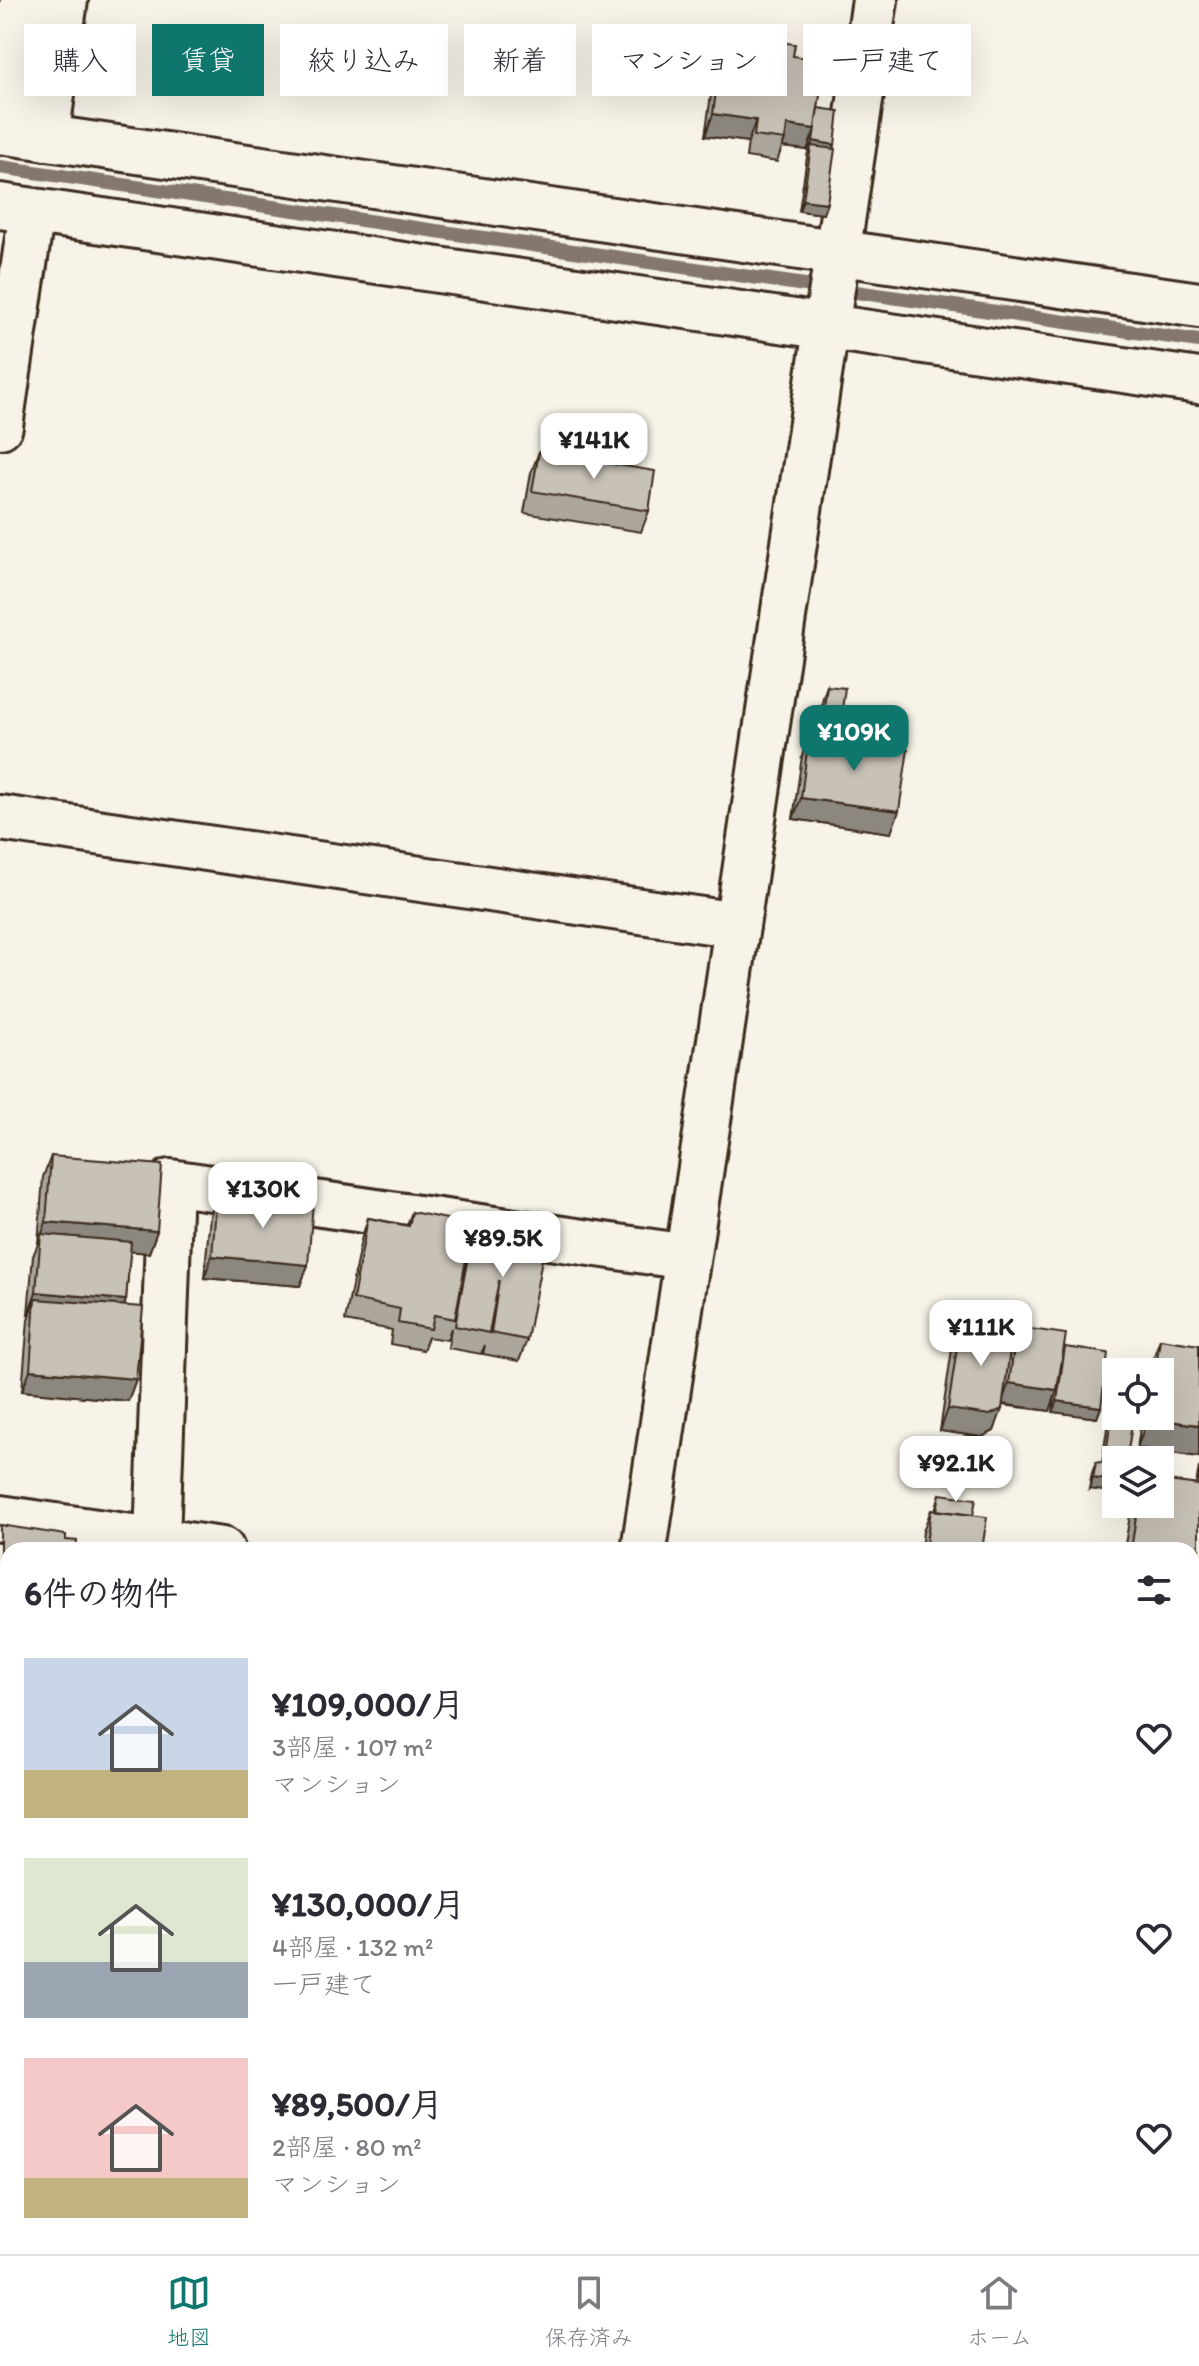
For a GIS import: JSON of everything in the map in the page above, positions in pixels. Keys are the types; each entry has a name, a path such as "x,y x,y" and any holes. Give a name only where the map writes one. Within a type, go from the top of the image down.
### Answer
{"street":[{"path":"23,0 2,132 1199,305"},
{"path":"46,138 65,0"},
{"path":"645,1542 875,0"},
{"path":"0,426 16,208 1199,381"},
{"path":"0,818 737,925"},
{"path":"0,1518 135,1542 170,1182 687,1257"}],"building":[{"path":"787,43 795,44 793,56 803,58 803,96 820,96 815,129 787,125 785,140 754,136 756,120 713,114 715,96 787,96"},
{"path":"818,108 839,111 835,145 813,141"},
{"path":"811,146 835,149 827,203 803,200"},
{"path":"539,452 655,471 649,511 532,491"},
{"path":"827,686 845,688 839,731 821,728"},
{"path":"868,728 905,733 903,748 867,742"},
{"path":"809,735 908,749 899,811 801,798"},
{"path":"51,1156 162,1165 157,1231 46,1222"},
{"path":"217,1195 313,1203 308,1265 212,1256"},
{"path":"412,1212 452,1220 449,1234 470,1238 455,1319 434,1315 431,1329 398,1323 400,1309 353,1299 368,1218 409,1226"},
{"path":"491,1217 548,1227 527,1340 491,1333 499,1280 489,1333 455,1326 471,1241 486,1244"},
{"path":"41,1234 131,1242 126,1300 36,1292"},
{"path":"35,1299 143,1307 136,1379 30,1370"},
{"path":"961,1320 1013,1328 1002,1409 990,1415 948,1409"},
{"path":"1017,1327 1066,1334 1057,1390 1009,1383"},
{"path":"1160,1339 1199,1345 1199,1425 1174,1422 1174,1358 1157,1358"},
{"path":"1065,1347 1108,1353 1107,1358 1102,1358 1101,1407 1057,1401"},
{"path":"1109,1430 1131,1430 1129,1446 1107,1446"},
{"path":"1096,1462 1102,1463 1102,1479 1093,1478"},
{"path":"1174,1482 1199,1485 1199,1542 1132,1542 1136,1518 1174,1518"},
{"path":"940,1494 976,1499 973,1515 937,1510"},
{"path":"931,1510 987,1517 983,1542 926,1542"},
{"path":"0,1525 66,1535 66,1540 77,1541 77,1542 0,1542"}],"waterway":[{"path":"0,167 812,286"},
{"path":"856,292 1199,341"}]}
